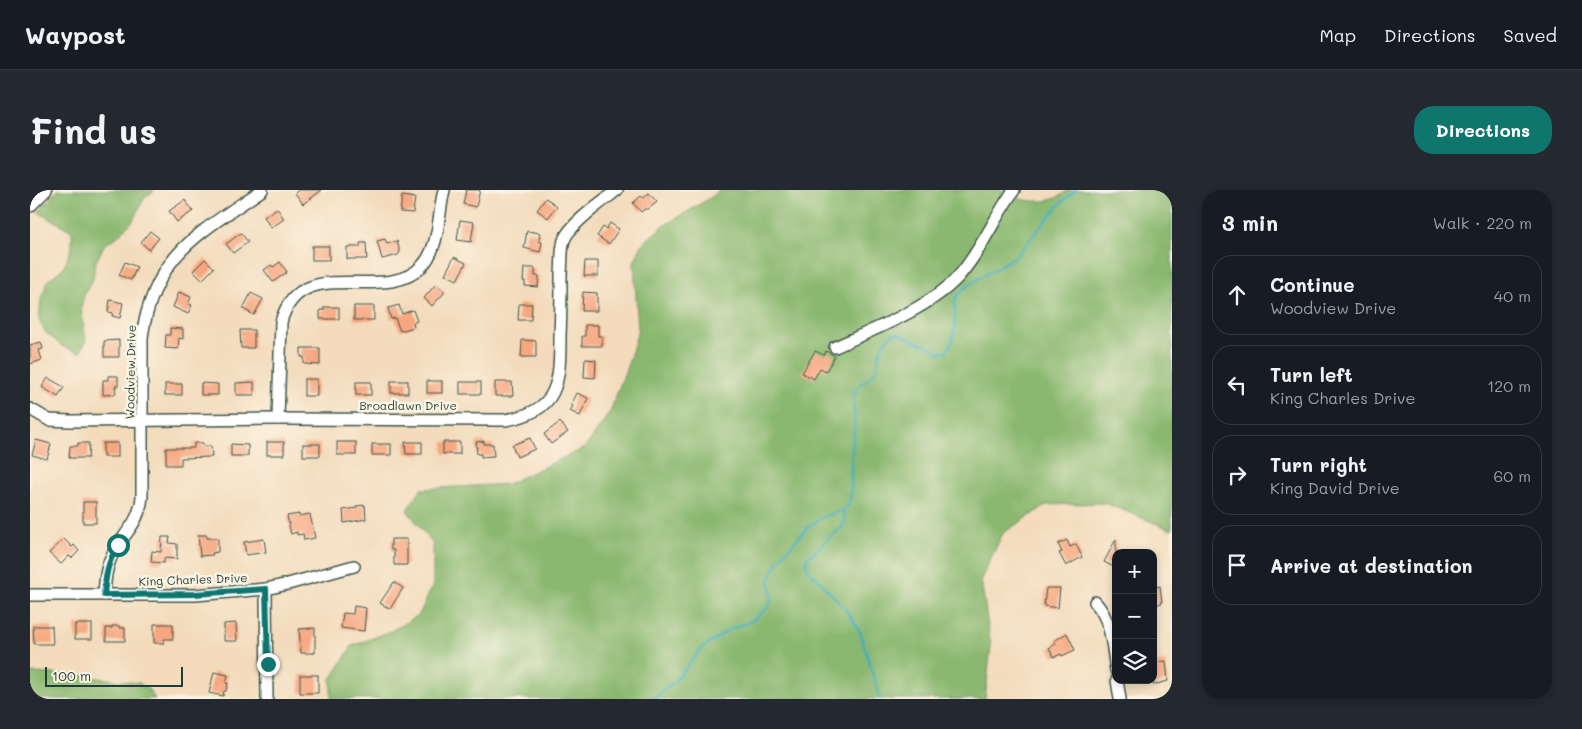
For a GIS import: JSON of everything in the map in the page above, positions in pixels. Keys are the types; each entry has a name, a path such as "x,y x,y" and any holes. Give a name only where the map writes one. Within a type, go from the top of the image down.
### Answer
{"street":[{"path":"30,206 46,190"},
{"name":"Woodview Drive","path":"104,595 109,560 136,520 141,508 142,337 152,295 162,274 186,245 262,190"},
{"path":"278,419 281,322 289,303 302,292 318,285 388,281 414,274 423,265 434,244 444,190"},
{"name":"Broadlawn Drive","path":"30,410 40,416 58,421 278,419 505,420 520,417 533,412 547,400 557,382 560,356 562,259 567,234 617,190"},
{"path":"835,347 929,301 957,278 982,244 1001,207 1014,190"},
{"name":"King Charles Drive","path":"30,595 195,594 266,589 318,577 354,566"},
{"path":"266,589 267,699"},
{"path":"1095,602 1102,610 1108,624 1112,647"},
{"path":"1118,684 1120,699"}],"green space":[{"path":"58,190 155,190 145,197 132,222 117,237 104,245 95,264 93,279 84,295 81,309 86,341 80,353 62,346 45,332 39,320 41,299 48,280 63,268 72,247 72,231 38,212"},
{"path":"719,190 1015,190 1019,199 1045,201 1056,198 1068,190 1172,190 1172,530 1105,503 1047,505 1003,533 981,579 991,646 985,699 331,699 331,679 352,646 391,631 419,615 433,585 433,544 407,510 421,489 507,484 585,448 610,412 638,331 634,262 643,243 662,227 713,196"},
{"path":"30,674 75,675 139,683 149,690 155,699 30,699"}],"building":[{"path":"298,190 322,190 303,204 295,193"},
{"path":"466,190 480,190 476,207 463,204"},
{"path":"649,193 657,202 641,212 633,203 641,196 643,198"},
{"path":"402,196 415,198 413,213 400,212"},
{"path":"546,198 557,206 548,218 537,210"},
{"path":"185,200 193,211 177,222 169,211"},
{"path":"277,208 284,219 271,228 264,217"},
{"path":"460,220 474,222 471,242 457,240"},
{"path":"610,223 619,229 609,244 597,236 603,227 606,229"},
{"path":"150,231 159,238 149,250 141,242"},
{"path":"527,231 540,233 539,241 542,242 540,252 524,248"},
{"path":"241,233 248,242 233,253 226,244"},
{"path":"385,239 387,244 397,241 400,252 398,255 382,259 377,241"},
{"path":"360,243 366,243 367,259 347,259 347,247 360,247"},
{"path":"312,246 329,246 329,260 312,260"},
{"path":"454,257 466,263 457,280 445,274"},
{"path":"205,259 214,268 202,280 193,271"},
{"path":"585,261 598,261 598,276 584,276"},
{"path":"125,262 137,267 131,280 119,275"},
{"path":"280,262 287,272 273,282 264,270"},
{"path":"524,268 535,268 535,276 539,276 538,287 525,286 525,281 523,281"},
{"path":"436,284 445,292 432,306 424,298"},
{"path":"179,292 191,297 188,304 192,305 188,314 173,307"},
{"path":"583,292 597,293 597,311 582,311"},
{"path":"251,293 263,299 254,315 243,309"},
{"path":"110,300 123,303 120,318 112,316 113,313 108,312"},
{"path":"519,304 532,304 531,320 518,320"},
{"path":"399,305 402,314 413,310 417,321 413,323 414,327 400,331 395,318 391,319 388,308"},
{"path":"354,306 374,306 374,320 354,320"},
{"path":"324,307 339,307 339,319 320,319 320,310 324,310"},
{"path":"585,325 598,325 598,336 602,336 602,346 582,346 582,336 585,336"},
{"path":"170,328 183,329 183,339 179,338 178,349 165,348 166,335 170,335"},
{"path":"240,330 254,330 254,348 241,348"},
{"path":"119,340 119,357 104,357 104,341"},
{"path":"522,340 536,341 536,357 521,357"},
{"path":"41,342 43,349 39,350 42,360 30,364 30,345"},
{"path":"301,348 320,348 320,365 304,364 304,357 301,357"},
{"path":"815,351 824,355 826,351 835,356 826,371 820,368 814,379 802,373"},
{"path":"585,359 596,360 595,378 584,377"},
{"path":"108,376 118,376 118,386 115,386 116,394 103,395 103,380 108,380"},
{"path":"48,378 64,387 58,397 42,387"},
{"path":"304,379 317,379 317,396 304,396"},
{"path":"391,381 408,381 408,393 391,393"},
{"path":"427,381 442,381 442,393 427,393"},
{"path":"254,382 254,395 236,395 236,383"},
{"path":"356,382 371,382 371,395 356,395"},
{"path":"460,382 481,382 481,394 460,394"},
{"path":"495,382 512,382 513,396 495,396"},
{"path":"201,383 218,384 218,395 201,395"},
{"path":"165,384 182,384 182,395 165,395"},
{"path":"577,393 588,398 580,416 570,411"},
{"path":"560,422 568,432 551,444 544,434"},
{"path":"530,438 535,449 517,457 512,445"},
{"path":"36,440 51,444 47,459 32,455"},
{"path":"484,441 484,444 493,444 494,456 481,457 481,454 477,454 476,442"},
{"path":"267,442 284,442 284,455 267,455"},
{"path":"337,442 356,442 356,455 337,455"},
{"path":"405,442 422,442 422,454 406,454"},
{"path":"443,442 460,442 460,454 443,454"},
{"path":"78,443 89,443 88,458 69,458 70,446 78,446"},
{"path":"103,443 118,443 118,457 103,457"},
{"path":"194,443 203,443 203,446 211,446 212,457 181,458 181,465 166,465 166,448 194,448"},
{"path":"231,444 248,445 248,456 231,456"},
{"path":"303,444 320,444 320,456 303,456"},
{"path":"372,444 391,444 391,455 372,455"},
{"path":"83,502 96,502 96,523 83,523"},
{"path":"365,505 366,519 344,523 343,510"},
{"path":"299,514 299,516 310,514 315,538 304,540 303,534 297,535 297,532 291,534 287,516"},
{"path":"198,535 207,535 207,538 218,538 218,552 212,553 213,555 200,556"},
{"path":"162,537 170,537 169,543 177,544 177,559 164,558 164,563 151,562 152,551 161,552"},
{"path":"64,539 72,547 74,545 79,551 72,558 69,556 61,564 49,553"},
{"path":"264,539 266,552 246,555 244,542"},
{"path":"391,539 407,539 407,565 394,565 394,550 391,550"},
{"path":"1116,539 1116,549 1112,549 1112,566 1104,562"},
{"path":"1067,540 1070,547 1076,544 1082,557 1066,566 1059,553 1062,552 1058,544"},
{"path":"394,582 403,588 390,609 380,603"},
{"path":"1160,586 1162,603 1157,604 1157,594 1157,587"},
{"path":"1046,588 1060,588 1058,608 1044,606"},
{"path":"354,606 366,608 364,631 341,628 343,613 353,614"},
{"path":"236,623 237,641 224,641 224,624"},
{"path":"75,624 92,624 92,639 75,639"},
{"path":"154,624 173,624 173,639 164,639 164,643 154,643"},
{"path":"33,626 52,626 53,644 34,644"},
{"path":"112,626 125,628 125,641 106,641 106,628 112,628"},
{"path":"315,628 315,653 301,653 299,629"},
{"path":"1067,633 1075,650 1062,656 1061,654 1054,657 1049,648 1056,644 1054,641"},
{"path":"1166,661 1168,681 1157,684 1157,662"},
{"path":"214,672 228,675 226,683 228,683 223,696 209,693"},
{"path":"300,675 318,675 318,693 300,693"}],"waterway":[{"path":"653,699 675,681 701,649 730,629 750,622 768,608 772,596 769,580 780,558 808,527 821,518 843,510 849,504 855,418 853,400 860,384 877,369 879,354 884,343 892,334 898,333 933,348 939,353 947,351 955,328 955,299 958,294 970,284 1016,256 1060,204 1076,190"},
{"path":"843,510 845,521 842,527 807,558 806,563 808,569 845,608 860,632 880,699"}],"route":[{"path":"118,545 109,560 104,595 195,594 266,589 268,664"}]}
